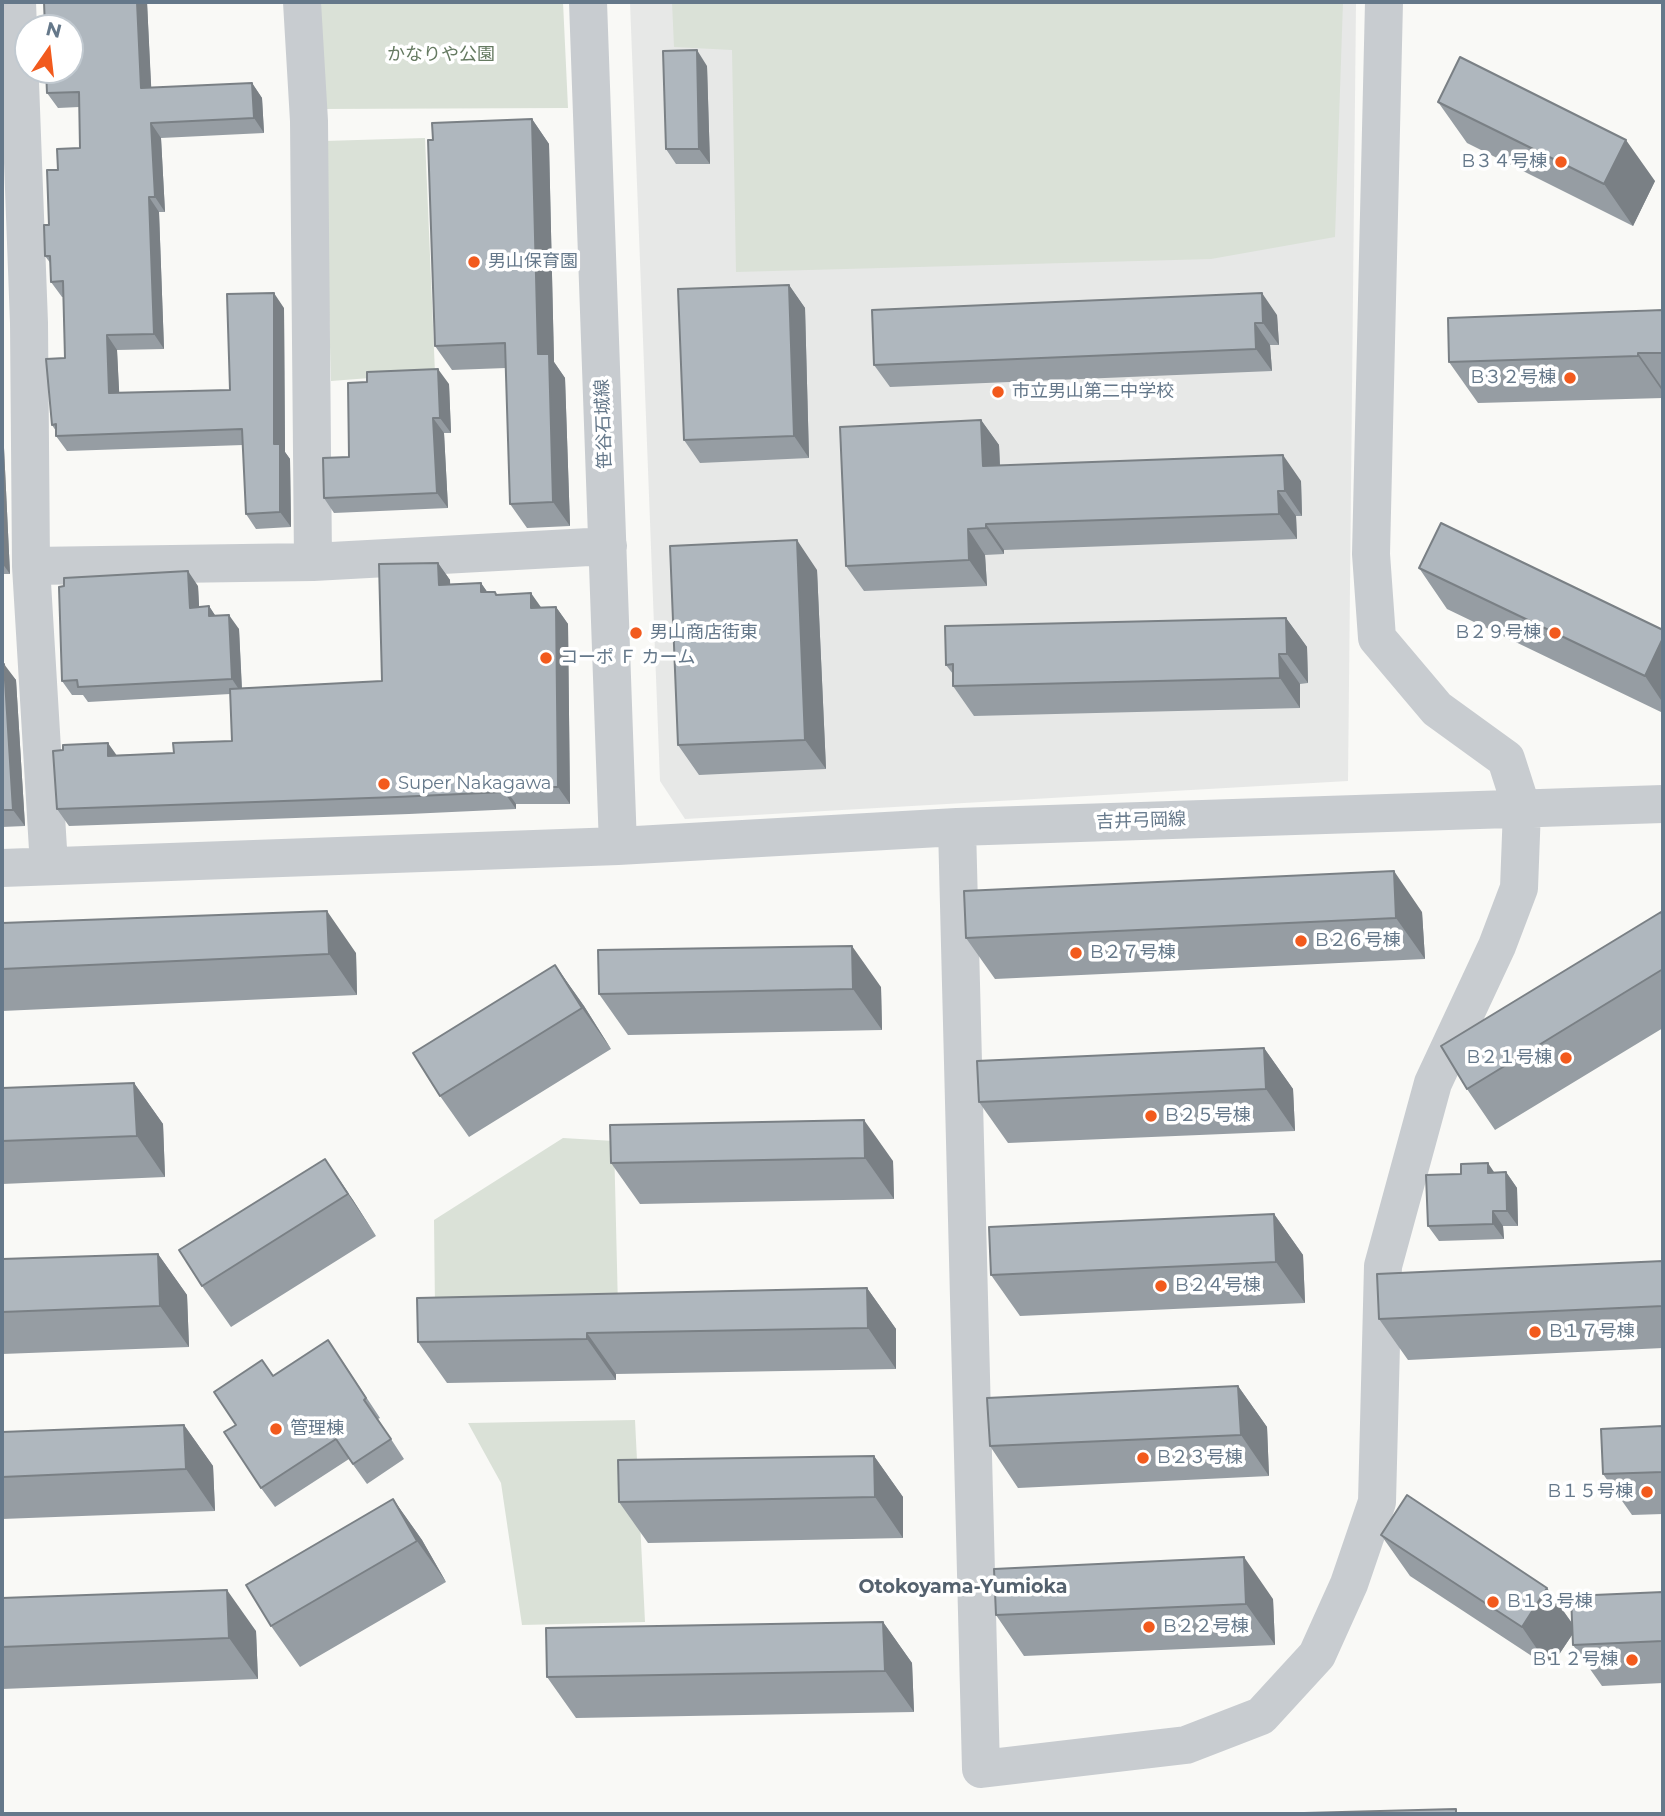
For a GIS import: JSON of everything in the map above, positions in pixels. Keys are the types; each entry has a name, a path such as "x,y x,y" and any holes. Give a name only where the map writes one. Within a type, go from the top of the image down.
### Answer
{"street":[{"path":"17,2 29,323 31,566 49,866"},
{"path":"302,2 309,121 313,562"},
{"name":"笹谷石城線","path":"588,2 618,846"},
{"path":"957,827 981,1769 1186,1745 1261,1716 1317,1655 1349,1584 1377,1502 1383,1266 1433,1083 1497,946 1519,888 1522,809 1506,759 1437,709 1377,638 1371,554 1384,2"},
{"path":"31,566 313,562 608,546"},
{"name":"吉井弓岡線","path":"2,867 618,846 957,827 1663,804"}],"shaded area":[{"name":"市立男山第二中学校","path":"630,2 1356,2 1348,781 685,819 660,781"}],"green space":[{"name":"かなりや公園","path":"314,2 563,2 568,108 320,109"},
{"path":"672,2 1343,2 1335,237 1211,259 736,272 732,50 674,47"},
{"path":"425,138 435,373 331,381 324,141"},
{"path":"563,1138 614,1141 618,1308 435,1308 434,1220"},
{"path":"635,1420 645,1622 522,1625 501,1483 468,1423"}],"building":[{"path":"44,2 137,2 141,88 252,83 254,118 151,123 155,197 149,197 154,334 107,335 109,393 230,390 227,294 274,293 274,444 280,444 280,512 246,514 242,429 56,436 56,424 52,425 46,359 65,358 63,281 51,282 50,256 45,256 44,225 49,225 47,170 58,170 57,149 80,148 79,92 47,93 47,84 84,84 84,14 44,14"},
{"path":"697,50 699,149 666,149 663,51"},
{"path":"1460,57 1626,140 1604,184 1438,102"},
{"path":"532,119 538,354 549,354 553,502 510,504 505,343 435,346 428,140 433,140 432,123"},
{"path":"789,285 794,436 684,440 678,289"},
{"path":"1262,293 1263,323 1255,323 1256,349 874,365 872,310"},
{"path":"1663,310 1663,353 1449,362 1448,318"},
{"path":"438,369 440,418 433,418 437,493 324,498 323,458 349,457 348,383 367,382 367,372"},
{"path":"981,420 983,466 1283,455 1285,491 1278,491 1279,514 986,524 986,528 968,529 969,560 846,566 840,427"},
{"path":"1441,523 1663,630 1663,638 1645,676 1419,568"},
{"path":"797,540 805,740 678,745 670,546"},
{"path":"438,563 439,585 481,583 481,592 495,592 496,595 531,593 531,608 556,607 558,787 504,787 504,792 397,797 57,809 53,751 63,750 63,745 108,743 108,756 174,753 173,743 232,741 230,689 382,681 379,564"},
{"path":"188,571 190,608 209,606 209,616 229,615 232,679 78,687 77,680 62,681 59,587 64,586 64,578"},
{"path":"1286,618 1287,654 1279,654 1280,678 953,686 953,664 946,665 945,626"},
{"path":"4,664 13,810 2,810"},
{"path":"1394,871 1396,918 966,938 964,891"},
{"path":"327,911 329,954 2,969 2,923"},
{"path":"1661,912 1663,969 1467,1089 1441,1046"},
{"path":"852,946 853,989 599,994 598,950"},
{"path":"555,965 582,1008 440,1096 413,1053"},
{"path":"1264,1048 1266,1089 979,1102 977,1061"},
{"path":"134,1083 137,1136 2,1141 2,1088"},
{"path":"864,1120 865,1158 611,1163 610,1125"},
{"path":"325,1159 348,1194 202,1286 179,1250"},
{"path":"1488,1163 1488,1173 1506,1172 1507,1211 1493,1211 1493,1224 1428,1226 1426,1175 1461,1174 1461,1164"},
{"path":"1274,1214 1276,1262 991,1275 989,1227"},
{"path":"158,1254 160,1306 2,1312 2,1259"},
{"path":"1663,1261 1663,1306 1379,1319 1377,1274"},
{"path":"867,1288 868,1328 587,1333 587,1339 418,1342 417,1298"},
{"path":"328,1340 391,1439 353,1464 336,1439 261,1488 224,1432 236,1425 214,1392 262,1360 273,1376"},
{"path":"1238,1386 1241,1435 990,1446 987,1398"},
{"path":"184,1425 186,1469 2,1477 2,1432"},
{"path":"1663,1426 1663,1472 1603,1474 1601,1429"},
{"path":"874,1456 875,1497 619,1502 618,1460"},
{"path":"1407,1495 1547,1588 1522,1627 1381,1535"},
{"path":"393,1499 417,1541 271,1626 246,1585"},
{"path":"1244,1557 1246,1604 996,1615 994,1569"},
{"path":"227,1590 229,1638 2,1647 2,1598"},
{"path":"1663,1592 1663,1641 1573,1645 1571,1596"},
{"path":"883,1622 885,1671 547,1677 546,1628"},
{"path":"1456,1809 1456,1814 1266,1814"}],"place":[{"name":"B３４号棟","path":"1561,162"},
{"name":"男山保育園","path":"474,262"},
{"name":"B３２号棟","path":"1570,378"},
{"name":"市立男山第二中学校","path":"998,392"},
{"name":"男山商店街東","path":"636,633"},
{"name":"B２９号棟","path":"1555,633"},
{"name":"コーポ Ｆ カーム","path":"546,658"},
{"name":"Super Nakagawa","path":"384,784"},
{"name":"B２６号棟","path":"1301,941"},
{"name":"B２７号棟","path":"1076,953"},
{"name":"B２１号棟","path":"1566,1058"},
{"name":"B２５号棟","path":"1151,1116"},
{"name":"B２４号棟","path":"1161,1286"},
{"name":"B１７号棟","path":"1535,1332"},
{"name":"管理棟","path":"276,1429"},
{"name":"B２３号棟","path":"1143,1458"},
{"name":"B１５号棟","path":"1647,1492"},
{"name":"B１３号棟","path":"1493,1602"},
{"name":"B２２号棟","path":"1149,1627"},
{"name":"B１２号棟","path":"1632,1660"}],"district":[{"name":"Otokoyama-Yumioka","path":"963,1587"}]}
